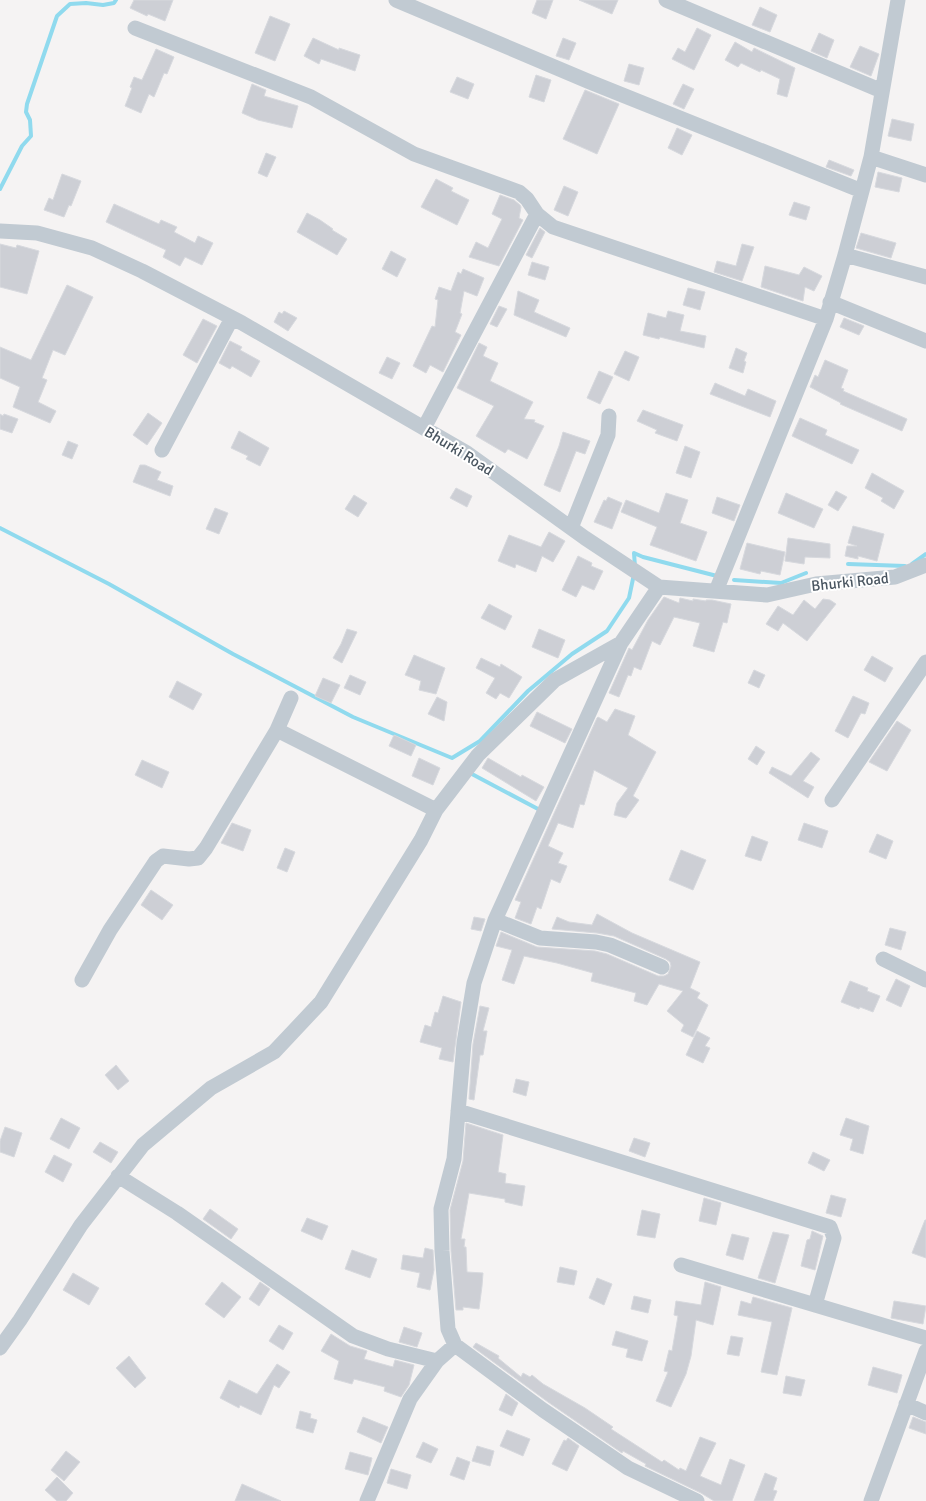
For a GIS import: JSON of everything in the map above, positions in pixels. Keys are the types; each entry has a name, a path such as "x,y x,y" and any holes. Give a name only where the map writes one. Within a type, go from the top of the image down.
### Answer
{"street":[{"path":"396,0 590,82 862,191"},
{"path":"666,0 882,91"},
{"path":"716,591 826,319 871,157 898,0"},
{"path":"135,28 311,97 414,154 519,192 527,199 537,214 553,227 826,319"},
{"path":"871,157 926,175"},
{"path":"424,428 537,214"},
{"name":"Bhurki Road","path":"0,231 37,233 92,248 142,271 232,318 467,453 571,528 654,583 767,595 816,584 896,577 923,571"},
{"path":"845,255 926,277"},
{"path":"830,302 926,340"},
{"path":"162,450 232,318"},
{"path":"571,528 608,436 609,416"},
{"path":"654,583 621,643 495,920 474,983 464,1043 454,1159 441,1209 442,1251 448,1329 455,1345 543,1410 628,1468 698,1501"},
{"path":"0,1348 81,1225 143,1145 211,1088 274,1052 321,1002 421,840 436,810 478,756 555,680 621,643"},
{"path":"832,800 926,662"},
{"path":"82,980 110,930 156,860 163,856 189,859 198,858 206,848 277,730 290,698"},
{"path":"277,730 436,810"},
{"path":"495,920 540,938 596,942 610,945 662,967"},
{"path":"882,959 926,980"},
{"path":"458,1111 830,1227 834,1238 815,1305"},
{"path":"118,1176 177,1213 353,1336 388,1349 437,1361"},
{"path":"681,1265 926,1338"},
{"path":"367,1501 410,1399 437,1361 455,1345"},
{"path":"871,1501 926,1351"},
{"path":"906,1404 926,1413"}],"building":[{"path":"134,0 173,0 165,21 148,14 147,16 130,8"},
{"path":"537,0 553,0 546,19 532,13"},
{"path":"579,0 618,0 612,14"},
{"path":"760,7 777,15 770,32 752,25"},
{"path":"270,16 290,24 275,61 255,53"},
{"path":"697,28 711,35 694,70 672,59 678,48 685,52"},
{"path":"819,33 834,40 827,58 811,51"},
{"path":"313,38 339,50 339,48 360,55 355,71 321,59 319,64 304,56"},
{"path":"563,38 576,43 569,60 556,56"},
{"path":"735,42 752,52 754,48 795,68 787,97 777,94 780,79 741,63 738,67 725,60"},
{"path":"860,46 879,54 871,76 850,67"},
{"path":"156,49 174,57 167,74 164,73 154,97 149,94 141,113 125,106 134,77 142,80"},
{"path":"629,64 644,68 639,85 624,81"},
{"path":"536,75 551,80 544,102 529,97"},
{"path":"457,77 474,84 468,99 450,92"},
{"path":"252,84 266,90 264,96 298,106 292,128 258,120 242,113"},
{"path":"683,84 694,89 684,109 673,104"},
{"path":"585,90 619,104 597,154 563,139"},
{"path":"892,119 914,124 911,141 888,136"},
{"path":"677,128 692,135 682,155 668,148"},
{"path":"266,153 276,157 267,177 258,173"},
{"path":"829,160 854,170 851,176 826,167"},
{"path":"878,172 902,178 899,192 875,187"},
{"path":"62,174 81,181 71,206 69,205 64,217 44,210 49,198 53,200"},
{"path":"436,179 453,188 451,191 469,200 457,225 421,207"},
{"path":"564,186 578,192 568,216 554,210"},
{"path":"500,195 514,200 520,205 519,218 523,220 499,266 469,257 476,242 488,248 502,219 492,214"},
{"path":"794,202 810,207 806,220 789,215"},
{"path":"114,204 159,224 161,220 177,227 174,232 195,243 198,236 213,243 202,265 185,257 180,266 163,257 166,250 106,222"},
{"path":"307,213 347,239 337,255 297,232"},
{"path":"540,228 545,232 532,258 526,255"},
{"path":"861,233 896,243 891,258 856,248"},
{"path":"0,244 16,248 17,245 39,251 27,294 0,287"},
{"path":"742,244 754,247 742,281 714,272 717,261 736,266"},
{"path":"391,251 406,259 397,277 382,269"},
{"path":"532,262 549,267 545,280 528,275"},
{"path":"765,266 799,275 804,267 822,276 814,291 805,287 803,301 761,287"},
{"path":"463,269 484,278 477,296 464,291 460,313 462,314 455,332 461,335 443,372 430,365 426,373 413,366 432,326 435,327 438,300 435,299 439,287 451,291 458,272 461,274"},
{"path":"67,285 93,297 65,355 53,350 42,378 47,380 38,402 56,411 50,423 13,407 20,387 0,378 0,347 31,360"},
{"path":"688,288 705,292 700,310 683,305"},
{"path":"518,291 539,300 534,312 570,328 566,337 514,315"},
{"path":"499,306 507,309 497,327 490,324"},
{"path":"284,311 297,318 288,331 274,322 279,312 282,314"},
{"path":"668,311 684,315 680,331 706,336 704,348 660,337 659,339 643,335 648,313 666,318"},
{"path":"844,318 864,326 859,335 840,327"},
{"path":"203,319 217,326 197,363 183,355"},
{"path":"230,341 242,347 240,350 260,361 251,377 232,366 230,369 219,363"},
{"path":"479,343 487,347 483,356 498,363 490,381 533,402 524,419 535,420 534,422 544,426 527,459 508,449 505,453 476,436 494,406 457,388"},
{"path":"736,348 747,353 743,373 729,368"},
{"path":"625,351 639,357 629,381 614,374"},
{"path":"387,357 400,363 392,379 379,373"},
{"path":"825,360 848,370 841,388 844,389 843,391 907,419 902,431 840,404 810,387 815,375 818,377"},
{"path":"599,371 613,377 600,404 587,398"},
{"path":"715,383 745,396 748,389 776,401 770,417 710,394"},
{"path":"643,410 683,425 677,441 655,433 657,430 637,421"},
{"path":"148,413 162,423 147,445 133,435"},
{"path":"0,414 18,419 12,433 0,429"},
{"path":"800,418 827,430 825,435 859,450 852,464 792,436"},
{"path":"239,431 269,448 260,466 246,459 248,456 231,448"},
{"path":"563,432 590,441 585,454 576,451 560,492 544,485"},
{"path":"68,441 78,445 72,459 62,455"},
{"path":"685,446 700,452 691,478 676,473"},
{"path":"140,465 145,465 161,472 157,480 173,486 170,496 133,482"},
{"path":"872,473 904,491 894,509 881,501 883,498 865,488"},
{"path":"456,488 472,496 467,507 450,498"},
{"path":"836,491 847,497 838,511 828,505"},
{"path":"666,493 688,500 680,523 707,532 696,561 650,545 657,527 621,512 626,500 659,513"},
{"path":"786,493 823,509 814,528 778,513"},
{"path":"354,495 367,503 358,517 345,509"},
{"path":"608,497 622,503 612,529 594,522 604,500 606,501"},
{"path":"717,497 740,505 734,521 712,513"},
{"path":"215,508 228,513 219,534 206,529"},
{"path":"853,526 884,534 877,561 858,556 858,559 845,556 847,546 857,546 848,543"},
{"path":"549,532 565,541 553,562 542,556 536,572 516,564 515,568 498,561 509,535 541,547"},
{"path":"788,538 830,544 830,558 805,557 804,564 785,561"},
{"path":"747,543 785,552 780,575 761,571 760,574 740,569"},
{"path":"578,556 592,563 591,566 603,571 594,590 582,585 576,597 562,590"},
{"path":"664,597 679,603 680,598 693,601 693,599 712,600 731,604 727,623 723,622 714,652 693,646 700,623 674,617 660,645 652,641 641,670 634,667 631,676 628,675 619,697 609,693 629,648 632,650 648,620"},
{"path":"823,599 830,600 836,604 807,641 783,623 778,631 766,624 778,606 793,615 804,600 815,609"},
{"path":"489,604 512,616 505,630 481,618"},
{"path":"347,629 357,632 342,663 333,658"},
{"path":"539,629 565,640 558,658 532,647"},
{"path":"414,655 445,668 436,694 419,690 421,681 405,675"},
{"path":"872,656 893,668 885,682 864,670"},
{"path":"481,658 500,667 501,664 522,677 509,698 500,693 496,699 486,693 495,678 476,668"},
{"path":"754,670 765,675 759,688 748,683"},
{"path":"350,675 366,682 360,695 344,688"},
{"path":"323,678 340,685 331,703 315,696"},
{"path":"177,681 202,694 193,710 169,697"},
{"path":"853,696 869,703 865,714 861,713 848,738 835,731"},
{"path":"437,697 447,702 444,721 428,714"},
{"path":"615,709 635,716 628,735 656,752 633,796 639,800 626,818 614,815 617,803 628,788 594,770 584,805 580,804 573,828 558,823 548,846 563,853 558,863 567,866 560,883 551,879 541,909 537,907 531,924 515,918 521,902 515,900 597,718 607,722"},
{"path":"537,712 572,729 565,743 530,726"},
{"path":"897,721 911,730 887,771 869,762"},
{"path":"394,735 416,745 411,756 389,746"},
{"path":"756,746 765,752 757,765 748,759"},
{"path":"811,752 820,759 803,781 814,787 808,798 769,773 772,767 791,776"},
{"path":"419,758 440,768 433,785 412,776"},
{"path":"488,758 521,777 522,775 544,787 536,801 482,768"},
{"path":"142,760 169,772 162,788 135,775"},
{"path":"232,823 251,830 243,851 221,843"},
{"path":"804,823 828,831 822,848 798,840"},
{"path":"877,834 893,841 886,859 869,852"},
{"path":"752,836 768,842 761,861 745,856"},
{"path":"285,848 295,852 287,872 277,868"},
{"path":"681,850 706,860 693,890 669,880"},
{"path":"151,890 173,905 162,920 141,905"},
{"path":"597,914 632,933 700,962 690,988 700,993 697,998 708,1005 693,1037 681,1031 684,1025 667,1011 683,991 659,984 647,1005 634,1001 636,993 591,981 593,973 524,956 514,984 502,980 512,950 496,946 501,932 537,947 595,951 607,954 658,976 668,974 671,966 670,962 666,959 614,936 552,929 557,917 569,922 592,925"},
{"path":"474,917 485,919 481,931 471,929"},
{"path":"890,928 906,932 901,950 885,945"},
{"path":"896,979 910,986 901,1007 886,1000"},
{"path":"850,981 868,988 867,991 880,996 873,1012 841,1002"},
{"path":"443,996 461,1002 453,1062 439,1059 442,1048 420,1042 425,1025 431,1027 435,1012 438,1013"},
{"path":"480,1006 489,1008 483,1031 487,1031 483,1055 480,1055 474,1100 469,1099 473,1044"},
{"path":"697,1031 710,1038 705,1046 710,1048 703,1063 686,1055"},
{"path":"116,1065 129,1081 118,1090 105,1075"},
{"path":"516,1079 529,1082 526,1096 513,1092"},
{"path":"61,1118 80,1128 69,1149 50,1139"},
{"path":"846,1118 869,1126 863,1154 850,1150 853,1139 840,1135"},
{"path":"466,1123 503,1135 498,1172 506,1174 505,1183 525,1186 522,1206 505,1202 505,1199 469,1193 461,1239 465,1239 467,1272 483,1273 482,1286 479,1309 463,1307 463,1310 456,1310 450,1210 463,1161"},
{"path":"5,1127 22,1133 14,1157 0,1152 0,1141"},
{"path":"634,1138 650,1143 645,1157 629,1151"},
{"path":"100,1142 118,1152 111,1163 93,1152"},
{"path":"813,1152 830,1160 824,1171 808,1163"},
{"path":"54,1155 72,1164 63,1182 45,1172"},
{"path":"831,1195 846,1199 841,1217 826,1213"},
{"path":"704,1198 721,1203 716,1225 699,1221"},
{"path":"210,1209 238,1229 231,1239 203,1219"},
{"path":"642,1210 660,1214 655,1238 637,1235"},
{"path":"307,1218 328,1226 322,1240 301,1231"},
{"path":"926,1220 926,1258 912,1253"},
{"path":"812,1231 823,1236 815,1270 801,1266 807,1240 810,1239"},
{"path":"773,1232 789,1235 775,1283 758,1278"},
{"path":"732,1234 749,1238 743,1260 726,1255"},
{"path":"425,1248 433,1250 434,1270 430,1290 417,1287 420,1273 401,1269 403,1255 423,1258"},
{"path":"352,1250 377,1259 370,1278 345,1269"},
{"path":"560,1267 577,1271 574,1285 557,1282"},
{"path":"73,1273 99,1288 89,1305 63,1290"},
{"path":"597,1278 612,1284 604,1305 589,1298"},
{"path":"222,1282 241,1297 224,1318 205,1304"},
{"path":"260,1282 270,1289 259,1306 249,1299"},
{"path":"705,1282 721,1287 713,1325 696,1320 691,1356 686,1374 671,1407 656,1401 668,1372 664,1371 669,1350 672,1351 678,1316 674,1315 676,1301 701,1305"},
{"path":"634,1296 651,1300 648,1313 631,1309"},
{"path":"753,1297 792,1308 777,1375 761,1372 772,1322 738,1315 741,1301 751,1304"},
{"path":"894,1301 926,1306 923,1324 891,1318"},
{"path":"279,1325 293,1333 283,1350 269,1341"},
{"path":"404,1327 422,1333 417,1347 399,1342"},
{"path":"616,1331 648,1341 642,1361 626,1357 628,1349 612,1345"},
{"path":"331,1334 350,1346 367,1351 364,1359 393,1367 395,1360 414,1365 409,1385 401,1397 384,1391 385,1387 354,1379 352,1384 334,1379 339,1361 321,1351"},
{"path":"731,1336 743,1338 739,1356 727,1354"},
{"path":"476,1343 499,1356 498,1358 521,1377 523,1373 530,1377 532,1375 543,1384 585,1408 613,1427 611,1429 662,1462 664,1460 679,1470 680,1468 686,1471 700,1437 716,1443 700,1476 721,1485 730,1459 745,1465 732,1501 714,1501 645,1466 646,1464 623,1451 622,1453 473,1347"},
{"path":"129,1356 146,1378 135,1388 116,1368"},
{"path":"277,1364 290,1372 279,1388 274,1385 261,1415 240,1405 239,1408 220,1398 229,1380 257,1394"},
{"path":"873,1367 902,1375 897,1393 868,1385"},
{"path":"786,1376 805,1380 801,1396 783,1393"},
{"path":"506,1394 518,1403 512,1416 499,1410"},
{"path":"300,1411 311,1414 310,1418 317,1420 313,1433 296,1428"},
{"path":"363,1417 388,1427 381,1443 357,1432"},
{"path":"913,1417 926,1422 926,1434 909,1428"},
{"path":"507,1430 530,1439 523,1456 500,1446"},
{"path":"568,1438 579,1446 567,1471 552,1464 564,1440 566,1441"},
{"path":"423,1442 438,1449 431,1463 416,1457"},
{"path":"477,1446 494,1451 490,1466 472,1461"},
{"path":"66,1451 80,1462 64,1481 51,1470"},
{"path":"350,1452 372,1458 368,1475 345,1469"},
{"path":"457,1457 470,1462 464,1480 450,1475"},
{"path":"391,1469 411,1475 407,1489 387,1483"},
{"path":"765,1473 777,1478 773,1490 777,1491 773,1501 754,1501"},
{"path":"57,1477 73,1493 66,1501 57,1501 45,1490"},
{"path":"242,1484 281,1501 235,1501"}],"waterway":[{"path":"0,189 22,146 31,136 30,120 26,112 27,104 57,16 70,4 103,5 114,3 116,0"},
{"path":"0,528 109,584 233,654 353,717 452,758 480,741 528,691 572,654 607,631 629,598 634,574"},
{"path":"635,567 634,553 717,576"},
{"path":"912,564 926,554"},
{"path":"848,564 905,566"},
{"path":"734,580 781,583 806,573"},
{"path":"470,773 538,809"}]}
